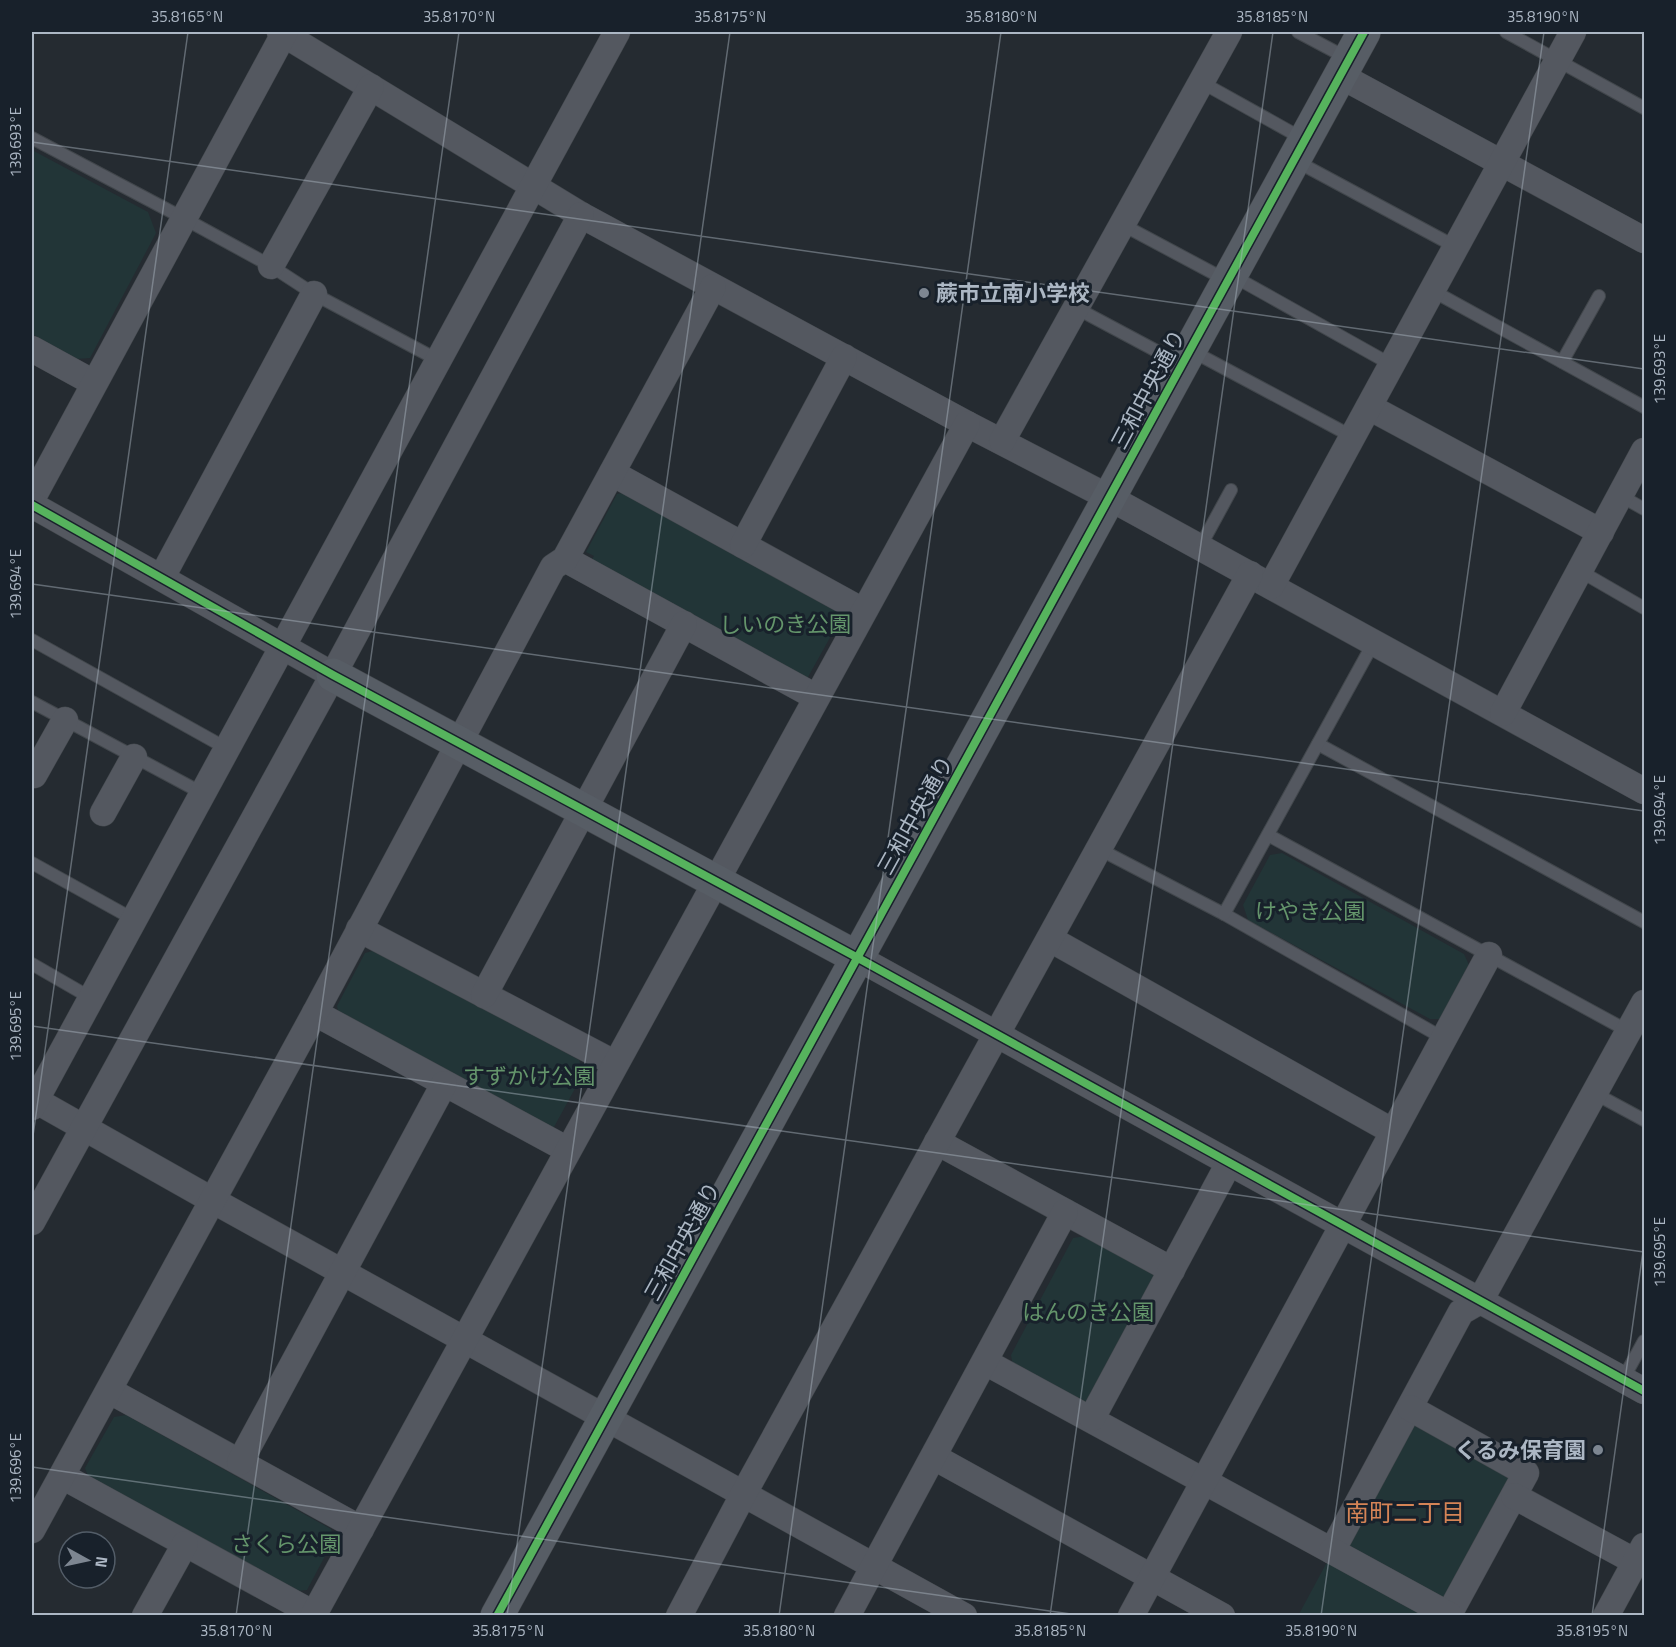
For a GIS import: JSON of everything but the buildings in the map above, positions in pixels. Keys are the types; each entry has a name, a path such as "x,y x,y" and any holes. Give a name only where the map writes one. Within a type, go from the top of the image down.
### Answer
{"street":[{"path":"32,499 185,219 283,32 581,215 967,424 1110,498 1644,791"},
{"path":"617,32 91,998 40,1072 33,1103 465,1338 964,1616"},
{"path":"1002,441 1229,32"},
{"path":"679,1616 744,1492 1098,849 1261,580 1353,436 1573,32"},
{"path":"1351,55 1502,162 1644,240"},
{"name":"三和中央通り","path":"497,1616 1351,55"},
{"path":"271,266 371,87"},
{"path":"32,1222 333,675 581,215"},
{"path":"32,1530 315,1013 553,567 565,559 713,287"},
{"path":"162,577 314,294"},
{"path":"32,348 94,383"},
{"path":"743,545 844,357"},
{"path":"1369,406 1601,532"},
{"path":"62,1476 313,1615 967,424"},
{"path":"1503,712 1644,452"},
{"path":"612,473 864,611"},
{"path":"32,505 333,675 858,958 996,1037 1634,1385"},
{"path":"565,559 816,697"},
{"path":"484,995 684,624"},
{"path":"34,775 65,720"},
{"path":"103,813 135,758"},
{"path":"359,929 614,1064"},
{"path":"1050,939 1392,1131"},
{"path":"1131,1616 1489,955"},
{"path":"315,1013 568,1150"},
{"path":"1332,1551 1461,1312 1480,1301 1639,1016"},
{"path":"240,1462 341,1271 444,1084"},
{"path":"937,1142 1172,1270"},
{"path":"1092,1418 1229,1163"},
{"path":"847,1616 1065,1212"},
{"path":"985,1362 1092,1418 1448,1615 1526,1473 1410,1408"},
{"path":"110,1390 361,1529"},
{"path":"934,1457 1222,1616"},
{"path":"1514,1497 1640,1554 1606,1616"},
{"path":"145,1616 185,1544"}],"lane":[{"path":"1298,32 1351,55"},
{"path":"1506,32 1644,108"},
{"path":"1201,82 1300,150 1456,247"},
{"path":"32,138 271,266 314,294 438,360"},
{"path":"1123,225 1229,278 1392,365"},
{"path":"1433,291 1644,407"},
{"path":"1562,362 1599,296"},
{"path":"1076,308 1353,436"},
{"path":"1200,547 1231,490"},
{"path":"1621,496 1644,509"},
{"path":"1580,571 1644,608"},
{"path":"32,640 226,748"},
{"path":"1224,914 1374,642"},
{"path":"32,702 202,793"},
{"path":"1318,744 1644,922"},
{"path":"1268,835 1489,955 1639,1016"},
{"path":"1098,849 1224,914 1443,1038"},
{"path":"32,863 134,920"},
{"path":"32,964 91,998"},
{"path":"1594,1093 1644,1120"},
{"path":"1634,1385 1644,1341"}],"green space":[{"path":"32,150 148,212 156,233 90,358 77,359 32,334"},
{"name":"しいのき公園","path":"628,492 838,606 842,616 808,677 798,677 590,562 594,556 586,552 617,494"},
{"name":"けやき公園","path":"1282,853 1464,954 1469,965 1442,1019 1430,1019 1248,920 1243,905 1270,855"},
{"name":"すずかけ公園","path":"376,950 579,1060 584,1072 554,1127 543,1128 339,1016 337,1006 365,953"},
{"name":"はんのき公園","path":"1085,1236 1155,1272 1158,1281 1093,1402 1082,1405 1013,1366 1011,1355 1073,1238"},
{"path":"1410,1408 1526,1473 1447,1615 1298,1616"},
{"name":"さくら公園","path":"126,1415 331,1529 334,1539 307,1590 297,1591 88,1476 85,1468 114,1417"}],"cycle path":[{"path":"497,1616 1364,32"},
{"path":"32,505 333,675 858,958 1644,1391"}],"place":[{"name":"蕨市立南小学校","path":"924,293"},
{"name":"くるみ保育園","path":"1598,1450"}],"district":[{"name":"南町二丁目","path":"1405,1513"}]}
